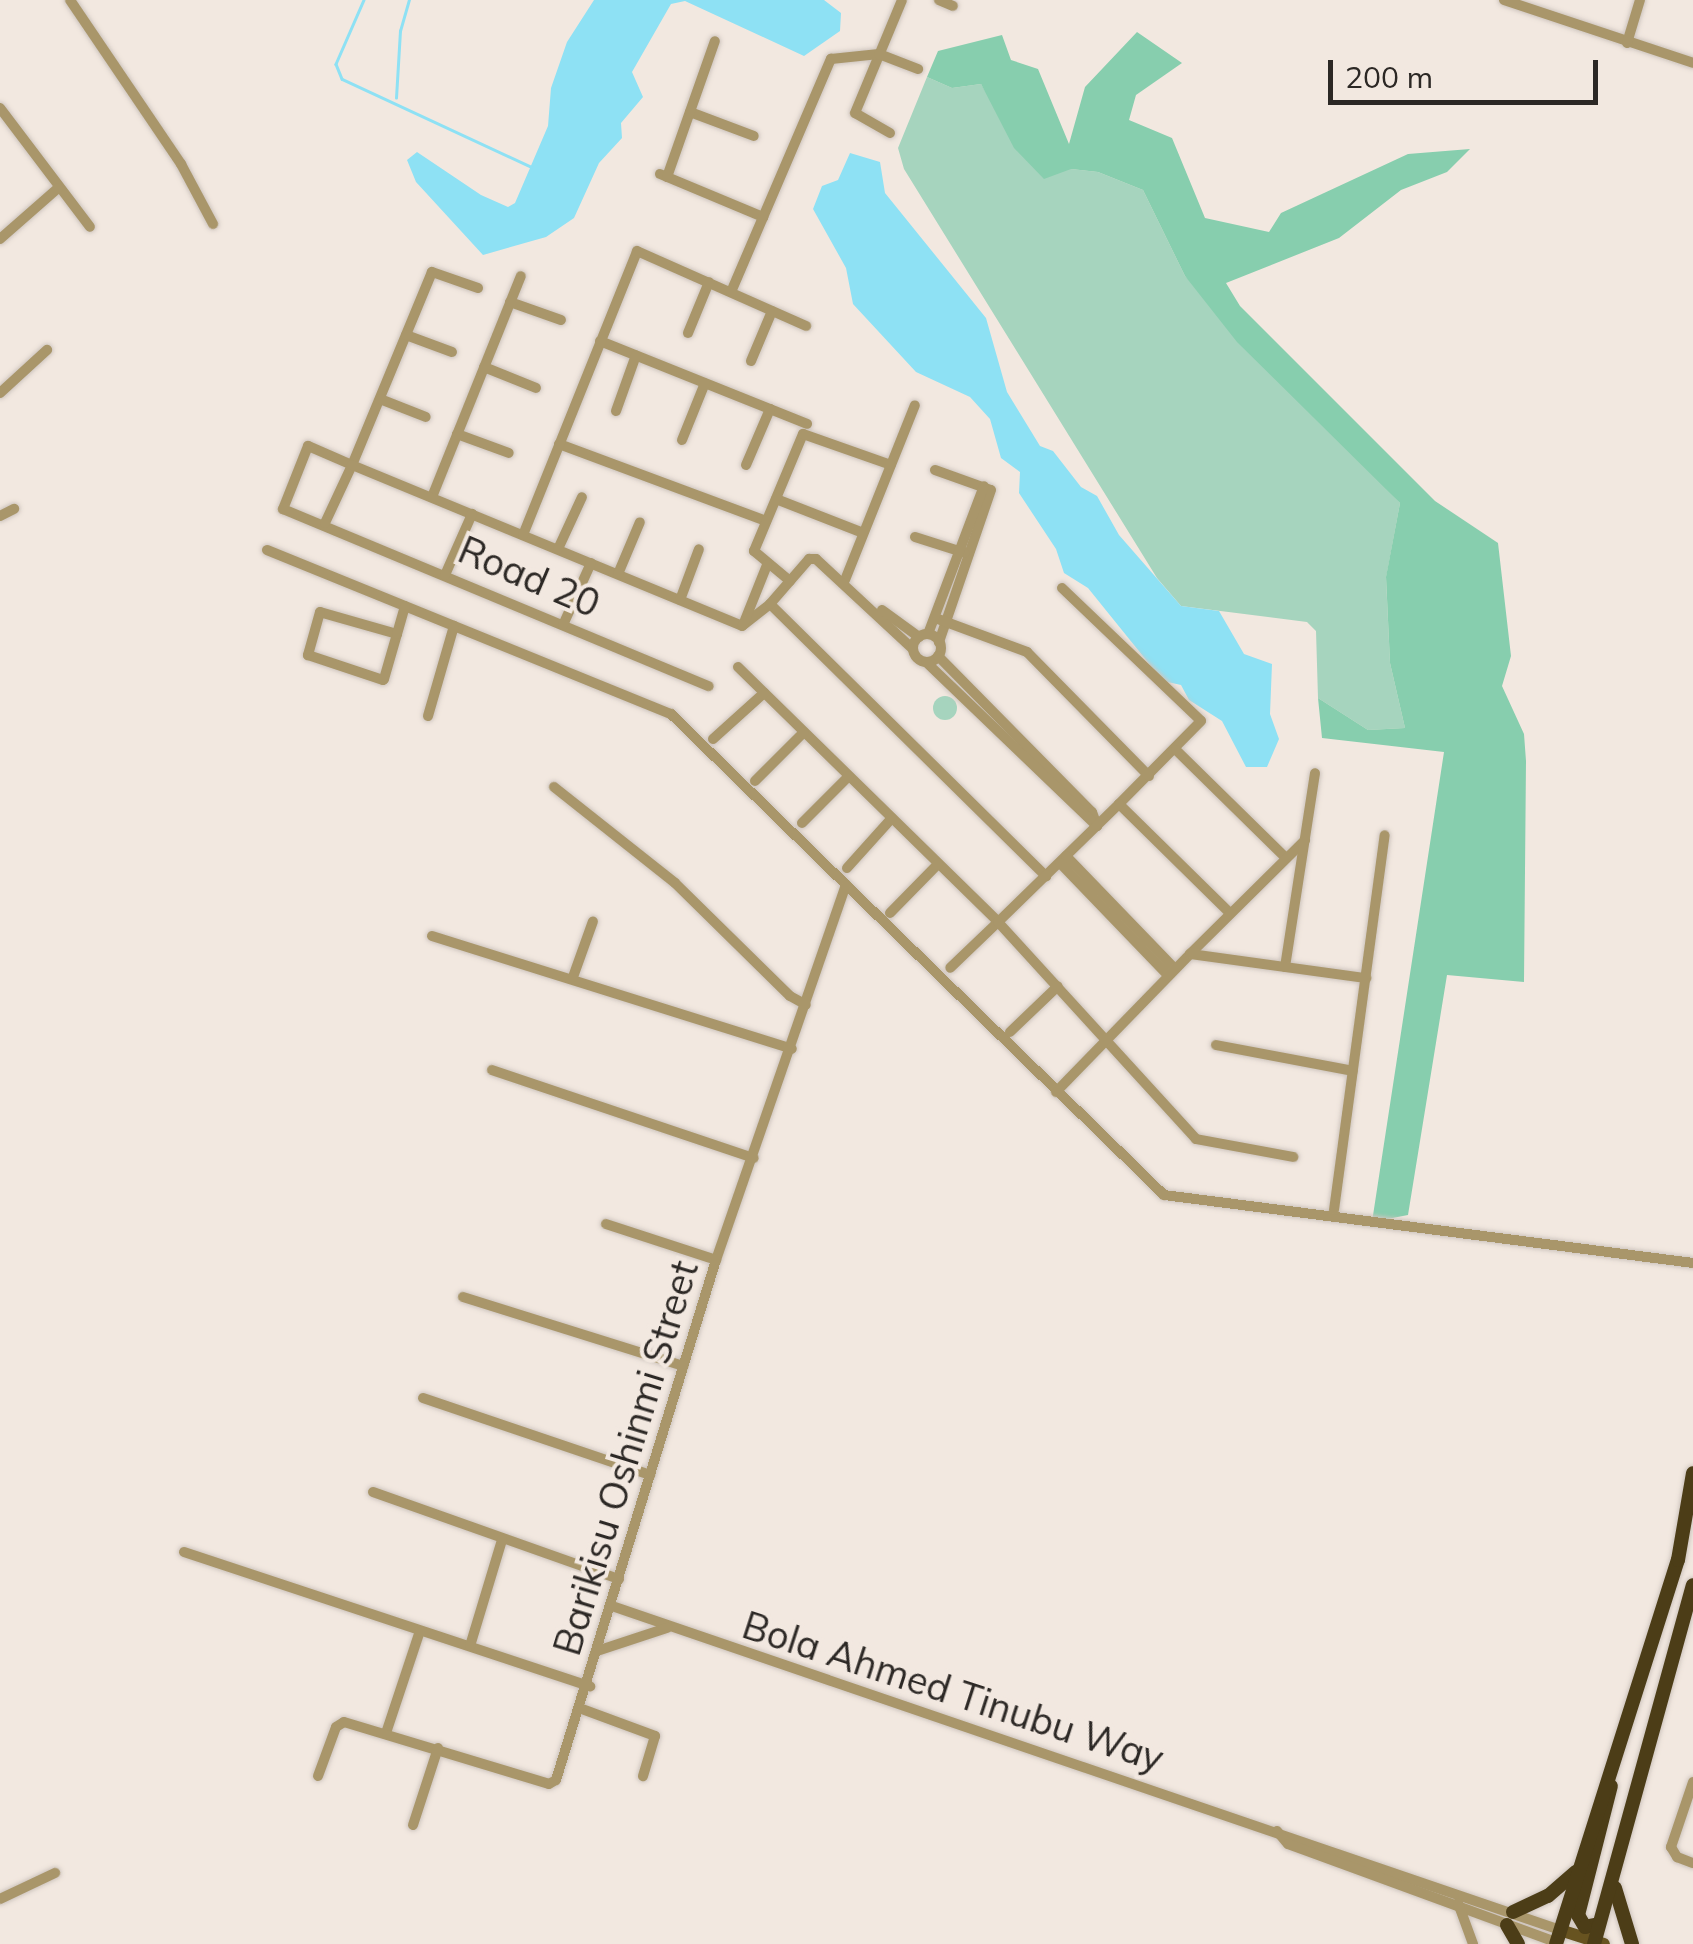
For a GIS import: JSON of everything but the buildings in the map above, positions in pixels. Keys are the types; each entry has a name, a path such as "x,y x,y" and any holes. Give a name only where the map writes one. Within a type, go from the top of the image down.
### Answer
{"highway":[{"path":"1559,1940 1584,1845 1678,1560 1693,1473"},
{"path":"1598,1943 1693,1585"},
{"path":"1600,1924 1585,1928 1578,1915 1617,1746"},
{"path":"1518,1944 1510,1919 1548,1896 1576,1872"},
{"path":"1614,1877 1617,1909 1632,1944"}],"main road":[{"path":"1559,1940 1598,1943"}],"street":[{"path":"70,0 181,164 212,224"},
{"path":"890,133 856,116 902,0"},
{"path":"939,0 953,6"},
{"path":"1627,43 1640,0"},
{"path":"1507,1 1693,62"},
{"path":"716,42 664,176 763,216"},
{"path":"731,292 831,59 879,54 918,69"},
{"path":"0,108 90,227"},
{"path":"690,112 754,136"},
{"path":"0,239 58,188"},
{"path":"523,535 638,251 806,326"},
{"path":"325,523 432,272 478,288"},
{"path":"432,497 520,276"},
{"path":"688,333 709,282"},
{"path":"510,302 561,320"},
{"path":"751,360 772,310"},
{"path":"406,335 452,352"},
{"path":"600,340 808,424"},
{"path":"0,394 47,350"},
{"path":"616,411 636,355"},
{"path":"484,368 536,388"},
{"path":"682,440 705,383"},
{"path":"380,399 426,416"},
{"path":"845,580 915,404"},
{"path":"746,465 770,408"},
{"path":"457,434 510,453"},
{"path":"790,581 754,555 803,434 890,466"},
{"path":"558,444 766,521"},
{"name":"Road 20","path":"352,465 308,446 282,508 709,686"},
{"path":"352,465 742,626"},
{"path":"935,470 988,488 942,621 938,656"},
{"path":"558,549 582,498"},
{"path":"776,500 864,533"},
{"path":"0,516 14,509"},
{"path":"445,574 472,514"},
{"path":"618,574 640,522"},
{"path":"915,537 966,553"},
{"path":"680,600 699,549"},
{"path":"267,550 671,714 1056,1092 1170,1197 1693,1263"},
{"path":"742,626 770,604 812,558 861,595 1097,826"},
{"path":"563,624 591,563"},
{"path":"742,626 767,565"},
{"path":"950,968 1200,724 1199,717 1062,588"},
{"path":"861,595 940,642"},
{"path":"770,604 1046,876"},
{"path":"397,634 320,612 308,656 383,680 397,634 405,606"},
{"path":"913,649 923,635 942,621"},
{"path":"942,621 1027,652 1148,776"},
{"path":"428,716 454,626"},
{"path":"926,662 938,656"},
{"path":"938,656 1092,812 1097,826"},
{"path":"738,667 998,922 1108,1038 1117,1058 1196,1139 1293,1157"},
{"path":"713,739 764,693"},
{"path":"756,781 804,732"},
{"path":"1176,750 1286,858"},
{"path":"1285,967 1315,773"},
{"path":"802,823 850,776"},
{"path":"554,788 675,882 790,996 806,1004"},
{"path":"1119,804 1230,913"},
{"path":"846,868 892,818"},
{"path":"1334,1210 1386,835"},
{"path":"1056,1092 1171,971 1305,840"},
{"path":"1063,860 1171,971"},
{"path":"890,913 938,864"},
{"name":"Barikisu Oshinmi Street","path":"318,1776 340,1722 387,1730 553,1784 590,1686 716,1260 792,1050 846,885"},
{"path":"573,977 592,921"},
{"path":"432,936 573,977 792,1050"},
{"path":"1190,954 1366,978"},
{"path":"1010,1032 1058,986"},
{"path":"1216,1045 1353,1071"},
{"path":"492,1070 754,1158"},
{"path":"606,1224 716,1260"},
{"path":"463,1298 682,1366"},
{"path":"424,1398 650,1475"},
{"path":"373,1492 620,1579"},
{"path":"470,1646 502,1540"},
{"path":"184,1552 590,1686"},
{"name":"Bola Ahmed Tinubu Way","path":"612,1606 1276,1830 1288,1844 1459,1900 1559,1940"},
{"path":"600,1650 668,1628"},
{"path":"387,1730 420,1630"},
{"path":"582,1710 655,1736 643,1776"},
{"path":"414,1825 438,1748"},
{"path":"1693,1782 1672,1846 1677,1858 1693,1864"},
{"path":"0,1899 55,1873"},
{"path":"1459,1900 1473,1944"}],"green space":[{"path":"1137,32 1182,63 1136,95 1129,120 1172,138 1205,218 1269,232 1281,213 1408,154 1470,149 1447,172 1401,190 1339,238 1226,283 1240,306 1435,501 1498,543 1511,656 1502,686 1524,734 1526,761 1524,982 1447,975 1408,1215 1372,1222 1444,752 1322,738 1318,698 1368,730 1405,728 1390,663 1386,577 1400,503 1237,342 1185,276 1143,190 1098,172 1071,169 1044,179 1014,148 981,84 952,88 927,77 938,51 1002,35 1011,60 1038,69 1069,144 1085,87"},
{"path":"927,77 952,88 981,84 996,109 1071,169 1098,172 1143,190 1185,276 1400,503 1386,578 1390,663 1405,728 1368,730 1318,698 1316,631 1307,622 1181,606 1157,578 904,169 898,148"},
{"path":"945,696 957,708 945,720 933,708"}],"water":[{"path":"594,0 824,0 841,13 840,31 804,56 685,1 671,4 632,72 643,97 621,123 622,138 599,163 574,218 546,237 483,255 416,182 407,160 417,152 481,195 508,207 515,203 548,126 551,88 567,42"},
{"path":"850,153 880,162 885,193 986,318 1007,392 1040,446 1053,451 1081,487 1097,496 1119,535 1181,606 1219,611 1244,654 1272,664 1270,714 1279,739 1267,767 1246,767 1222,721 1189,700 1181,685 1163,681 1088,588 1064,573 1056,549 1019,493 1020,472 1001,458 990,419 970,397 916,372 853,304 846,268 813,209 822,186 838,180"}],"waterway":[{"path":"364,0 336,64 342,79 532,167"},
{"path":"396,98 400,31 409,0"}]}
